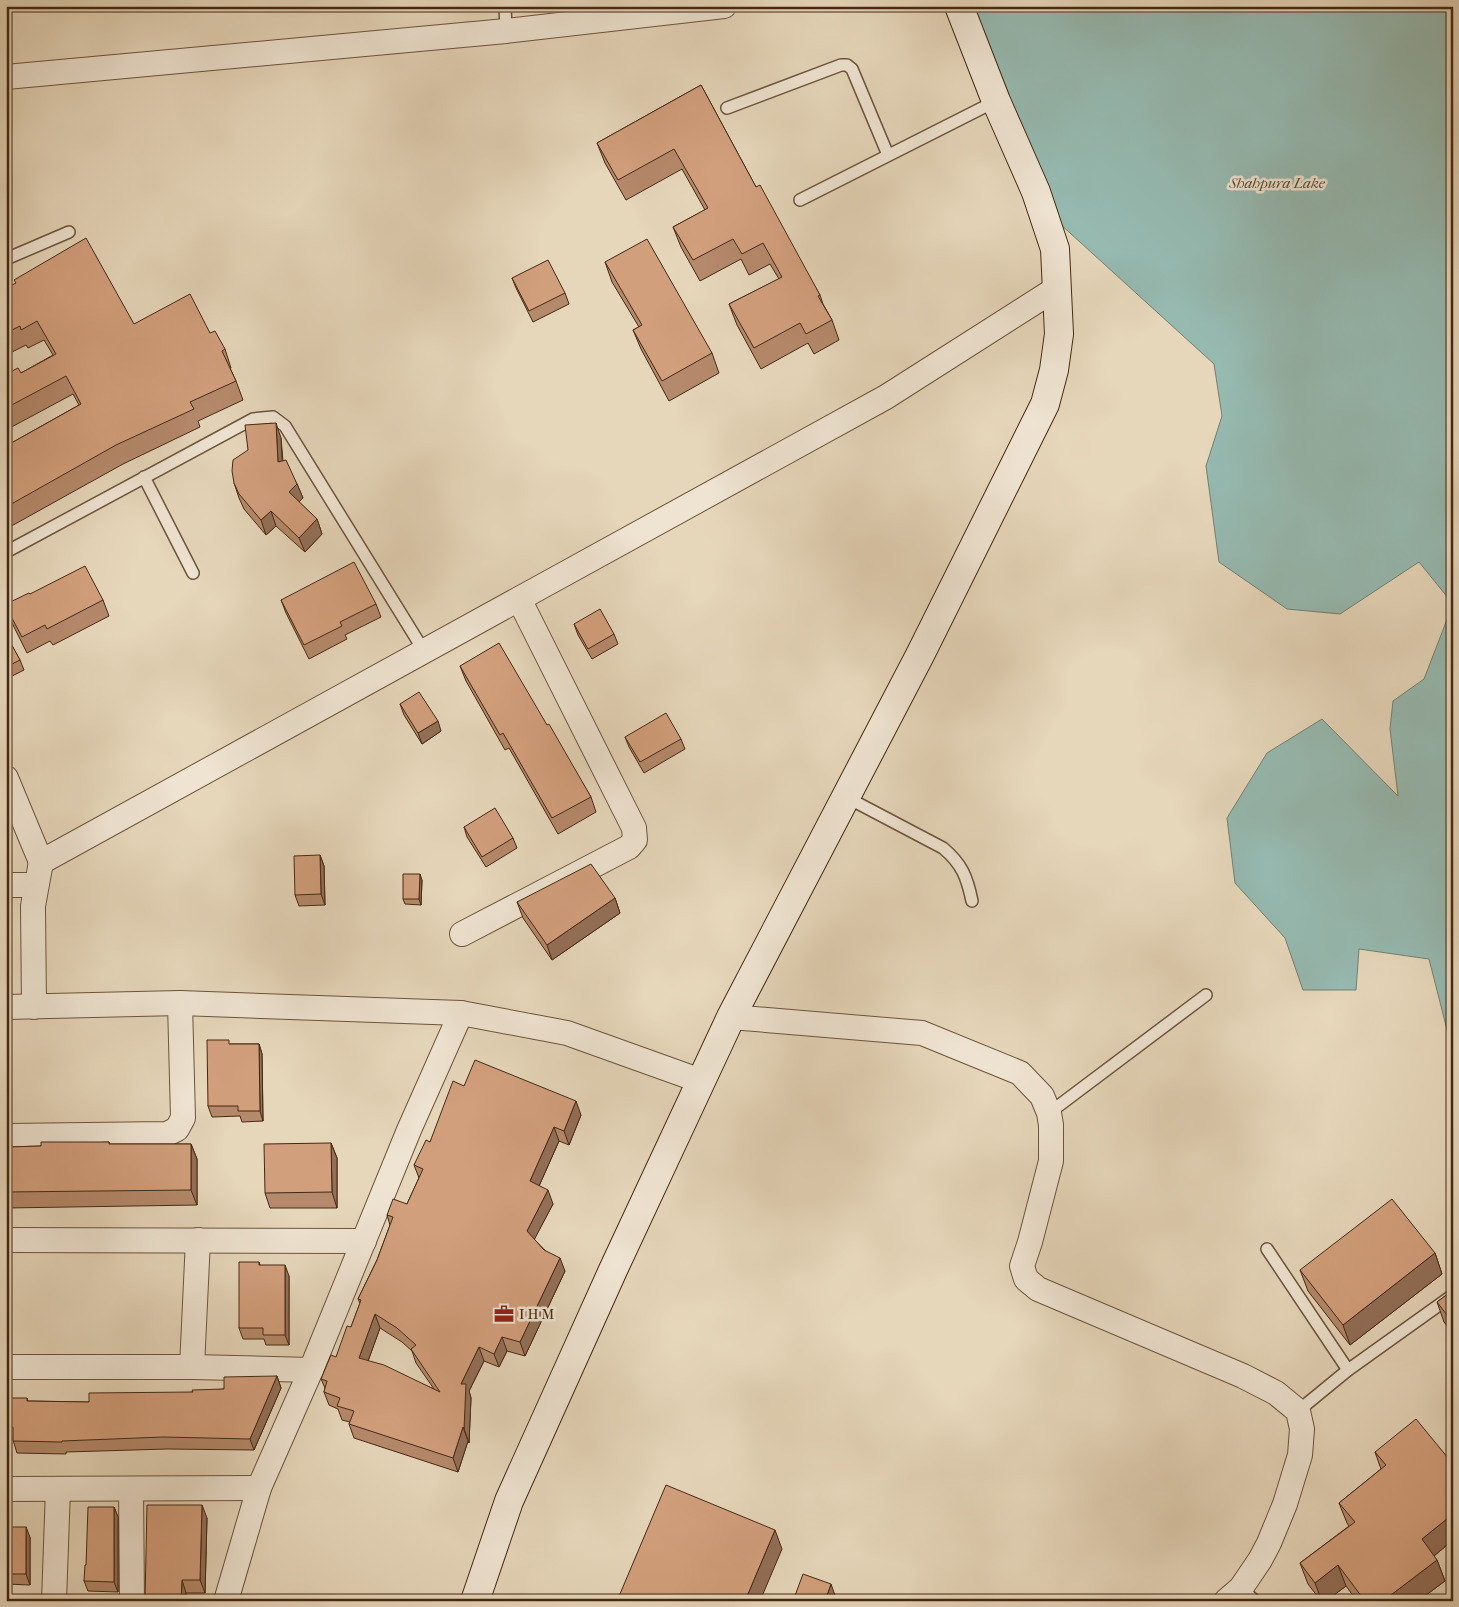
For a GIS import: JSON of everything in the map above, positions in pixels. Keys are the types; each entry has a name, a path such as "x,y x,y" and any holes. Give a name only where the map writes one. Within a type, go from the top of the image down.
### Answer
{"street":[{"path":"6,77 506,31 724,6"},
{"path":"475,1601 509,1501 701,1081 732,1017 920,655 1045,404 1054,370 1058,334 1055,248 1036,192 996,101 959,6"},
{"path":"41,862 886,397 1057,288"},
{"path":"462,934 629,847 635,840 634,828 520,599"},
{"path":"6,778 41,862 33,906 34,1007"},
{"path":"6,885 36,885"},
{"path":"6,1008 180,1003 461,1013 567,1033 701,1081"},
{"path":"6,1136 167,1134 178,1129 183,1118 180,1003"},
{"path":"226,1601 258,1488 312,1370 409,1130 461,1013"},
{"path":"732,1017 922,1033 1020,1073 1042,1096 1049,1113 1051,1125 1051,1161 1022,1266 1026,1279 1038,1289 1243,1376 1276,1393 1298,1411 1302,1429 1300,1455 1285,1504 1269,1543 1241,1596"},
{"path":"6,1240 364,1241"},
{"path":"192,1367 198,1240"},
{"path":"6,1367 192,1367 312,1370"},
{"path":"6,1489 258,1488"},
{"path":"54,1601 58,1489"},
{"path":"131,1489 132,1601"}],"lane":[{"path":"505,6 506,31"},
{"path":"727,108 841,64 847,64 852,70 888,155"},
{"path":"800,200 996,101"},
{"path":"6,259 69,232"},
{"path":"6,552 253,419 273,417 285,426 424,651"},
{"path":"144,477 193,573"},
{"path":"846,797 943,848 953,856 962,869 969,885 972,901"},
{"path":"1049,1113 1206,995"},
{"path":"1267,1249 1348,1370"},
{"path":"1298,1411 1348,1370 1453,1295"}],"water":[{"name":"Shahpura Lake","path":"974,6 1453,6 1453,604 1419,562 1340,614 1287,609 1219,562 1206,466 1222,416 1214,364 1059,223"},
{"path":"1453,604 1453,1053 1429,959 1359,949 1356,990 1303,990 1285,938 1235,883 1227,818 1267,753 1322,719 1398,796 1390,729 1393,701 1424,679"}],"building":[{"path":"701,85 756,187 760,185 832,320 806,334 800,323 754,348 729,304 782,277 763,243 742,254 733,239 693,260 673,227 708,208 674,149 618,180 597,143"},
{"path":"86,238 134,324 190,294 210,333 215,331 225,349 222,351 236,381 190,402 194,409 116,445 6,507 6,446 81,404 66,376 6,408 6,374 18,368 21,373 56,354 37,321 21,330 20,326 6,333 6,288 16,283 14,280"},
{"path":"647,239 712,353 662,381 633,330 642,325 605,262"},
{"path":"548,260 565,293 529,311 512,278"},
{"path":"276,423 278,462 286,460 297,484 289,492 317,519 299,538 271,511 261,520 239,494 234,483 233,460 248,450 245,425"},
{"path":"354,562 376,604 340,622 342,626 304,645 281,600"},
{"path":"85,566 103,600 47,629 45,625 22,637 6,604"},
{"path":"600,609 614,634 588,649 574,624"},
{"path":"6,636 20,660 6,667"},
{"path":"499,643 591,797 552,818 503,733 500,735 460,666"},
{"path":"419,692 438,721 418,733 400,704"},
{"path":"666,713 681,739 640,762 625,737"},
{"path":"495,808 513,838 482,857 464,827"},
{"path":"320,855 321,894 295,895 294,856"},
{"path":"591,864 615,898 547,945 517,902"},
{"path":"403,874 420,874 419,899 403,899"},
{"path":"207,1040 229,1040 229,1044 259,1044 260,1111 238,1111 238,1106 208,1106"},
{"path":"475,1060 576,1101 564,1131 554,1127 530,1181 548,1190 527,1231 544,1250 560,1258 520,1342 502,1337 494,1354 479,1347 461,1384 466,1384 464,1429 463,1427 453,1458 349,1424 354,1411 337,1406 340,1398 324,1392 327,1381 321,1379 331,1355 336,1357 347,1326 351,1327 361,1300 358,1299 377,1260 393,1217 387,1215 393,1199 407,1204 423,1169 414,1165 426,1140 430,1142 453,1081 464,1086","holes":["375,1314 397,1328 416,1345 411,1349 440,1392 384,1365 359,1358"]},
{"path":"41,1142 191,1144 191,1190 6,1192 6,1147 41,1146"},
{"path":"331,1143 332,1192 265,1193 264,1144"},
{"path":"1392,1199 1435,1253 1343,1325 1300,1270"},
{"path":"239,1262 259,1262 259,1265 285,1265 285,1335 263,1335 263,1328 239,1328"},
{"path":"1453,1290 1453,1323 1437,1302"},
{"path":"277,1376 250,1439 163,1437 62,1442 13,1441 13,1427 9,1427 9,1398 27,1398 27,1401 89,1402 89,1393 193,1392 192,1390 224,1389 224,1377"},
{"path":"1416,1419 1453,1464 1453,1514 1422,1539 1437,1560 1383,1601 1365,1601 1338,1565 1315,1583 1300,1563 1355,1522 1339,1503 1386,1465 1375,1452"},
{"path":"666,1485 775,1530 745,1601 617,1601"},
{"path":"147,1505 202,1505 200,1580 182,1580 181,1601 145,1601"},
{"path":"88,1507 114,1507 114,1582 84,1581"},
{"path":"6,1527 26,1527 26,1574 6,1574"},
{"path":"803,1574 831,1584 825,1601 793,1601"}],"place":[{"name":"I H M","path":"504,1314"}]}
